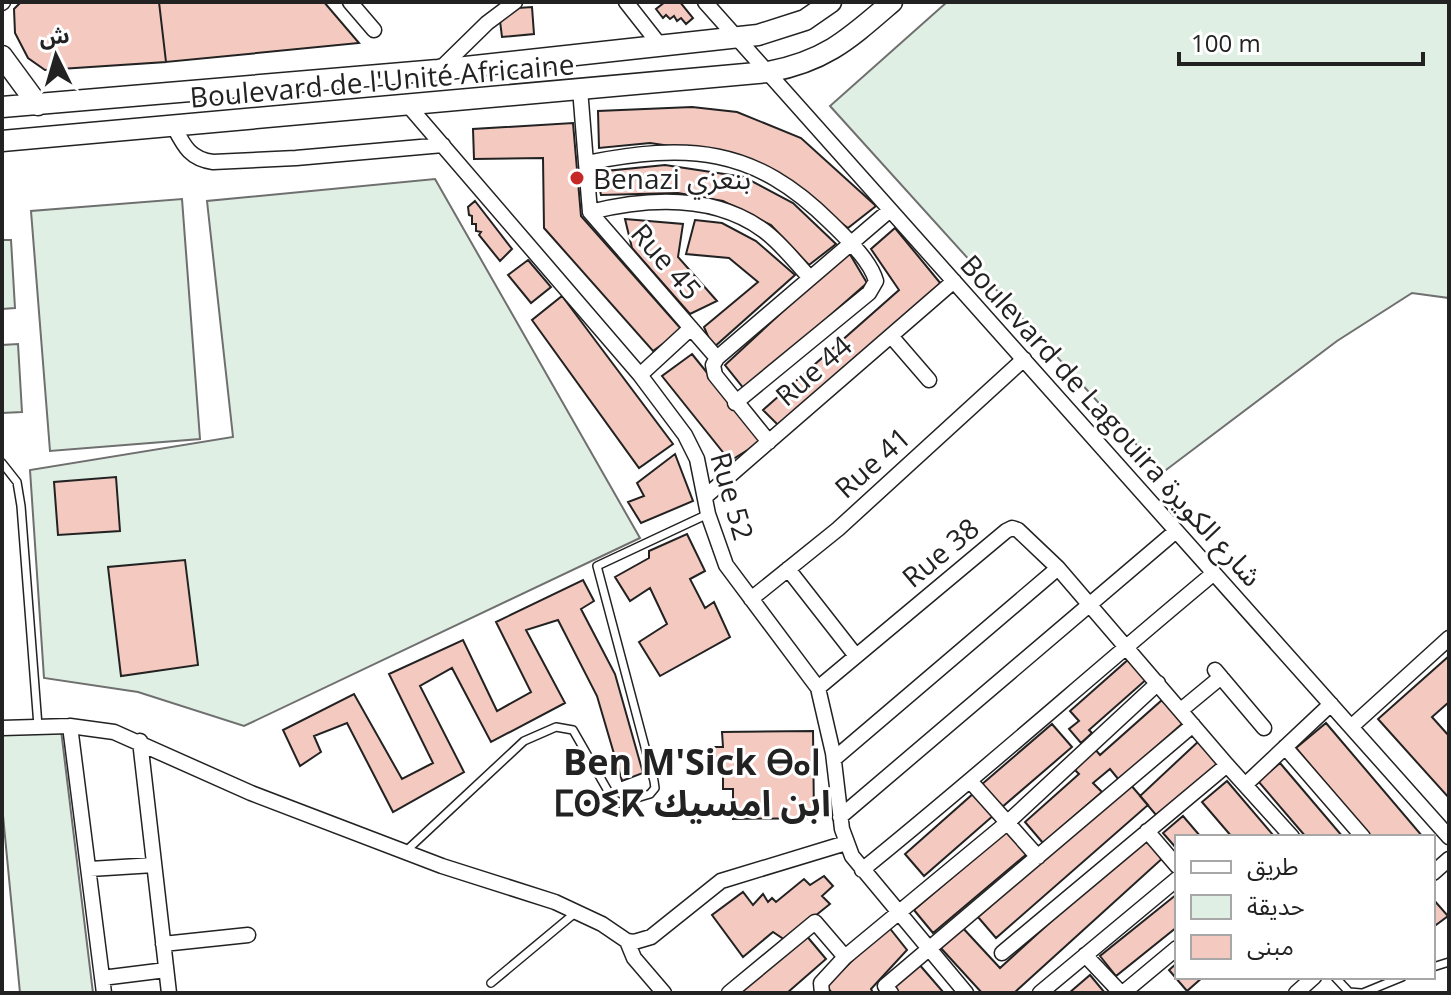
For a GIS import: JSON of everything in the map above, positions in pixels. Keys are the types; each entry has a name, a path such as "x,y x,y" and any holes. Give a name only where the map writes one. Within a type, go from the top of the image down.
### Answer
{"main road":[{"name":"Boulevard de l'Unité Africaine","path":"2,107 438,70 737,37 784,29 814,15 831,2"},
{"name":"Boulevard de l'Unité Africaine","path":"2,141 768,72 829,53 892,2"},
{"path":"2,56 38,105"}],"street":[{"path":"350,2 374,30"},
{"path":"438,70 487,23 515,2"},
{"path":"626,2 659,44"},
{"name":"Boulevard de Lagouira شارع الكويرة","path":"705,2 1449,837"},
{"path":"580,89 590,212 622,205 662,202 691,203 729,212 771,236 810,278"},
{"name":"Rue 52","path":"407,104 640,375 692,446 708,514 726,565 818,688 834,759 846,843 862,870 966,993"},
{"path":"174,127 192,155 213,162 443,145"},
{"path":"586,163 664,152 697,152 726,158 781,180 805,198 874,272 875,287 735,403"},
{"path":"717,358 890,210"},
{"name":"Rue 45","path":"590,212 717,358 713,365 715,375 769,442"},
{"name":"Rue 44","path":"705,497 954,281"},
{"path":"640,375 691,328"},
{"path":"891,336 929,380"},
{"name":"Rue 41","path":"751,599 838,529 1024,359"},
{"name":"Rue 38","path":"818,688 1012,528 1024,533 1058,568 1290,835"},
{"path":"840,817 1176,531"},
{"path":"834,759 1058,568"},
{"path":"788,569 856,656"},
{"path":"862,870 971,782 1214,573"},
{"path":"1351,727 1449,638"},
{"path":"1181,710 1218,673 1264,728"},
{"path":"822,993 821,983 845,957 1008,822 1158,683"},
{"path":"1245,785 1331,704"},
{"path":"891,993 885,986 1193,725"},
{"path":"70,726 103,985 166,970"},
{"path":"2,728 70,726 105,730 140,741 251,793 442,866 577,912 627,941 637,962 664,993"},
{"path":"140,741 169,993"},
{"path":"1285,747 1361,835"},
{"path":"1002,953 1227,765"},
{"path":"971,782 1038,857"},
{"path":"1147,831 1175,864"},
{"path":"627,941 639,942 651,937 728,877 846,843"},
{"path":"90,869 154,865"},
{"path":"1040,993 1175,881"},
{"path":"729,993 815,922 845,957"},
{"path":"163,944 248,935"},
{"path":"1085,955 1122,993 1175,950"},
{"path":"1296,993 1312,979"}],"lane":[{"path":"2,463 17,482 21,506 38,726"},
{"path":"406,851 524,741 556,727 573,730 612,798 620,803 650,794 655,788 654,781 597,566 708,514"},
{"path":"491,983 577,912"},
{"path":"1337,979 1349,992 1362,993 1397,979"}],"green space":[{"path":"947,2 1449,2 1449,298 1412,293 1337,341 1162,473 830,106"},
{"path":"435,179 640,538 244,726 138,692 44,678 30,470 233,437 207,201"},
{"path":"182,199 200,439 50,451 31,211"},
{"path":"2,240 11,240 15,308 2,309"},
{"path":"18,344 22,412 2,413 2,345"},
{"path":"61,730 93,993 20,993 2,805 2,731"}],"building":[{"path":"21,2 159,2 166,62 45,70 28,58 15,33 14,9"},
{"path":"159,2 324,2 359,43 166,62"},
{"path":"665,2 680,2 693,18 686,24 681,18 677,21 674,16 670,19 666,15 663,18 656,9"},
{"path":"532,7 534,34 502,37 500,21 518,8"},
{"path":"692,107 737,112 801,138 876,206 848,228 787,183 731,155 650,143 599,148 598,111"},
{"path":"573,123 581,216 682,330 653,351 544,228 543,158 474,159 473,129"},
{"path":"665,165 744,177 793,203 836,244 809,265 771,225 723,201 678,193 601,195 596,172"},
{"path":"475,201 512,249 500,261 479,235 481,232 476,231 476,224 472,224 468,207"},
{"path":"625,219 683,224 678,257 717,301 690,314 632,248"},
{"path":"695,220 722,223 756,241 795,275 713,348 704,327 758,282 729,258 686,254"},
{"path":"895,228 941,284 780,427 763,410 899,290 871,249"},
{"path":"848,251 867,283 745,390 725,365"},
{"path":"528,260 551,287 531,303 508,275"},
{"path":"562,296 673,444 639,468 532,320"},
{"path":"692,354 762,441 730,461 662,376"},
{"path":"675,454 693,501 641,523 628,502 644,496 637,483"},
{"path":"116,477 120,531 58,535 54,482"},
{"path":"687,534 705,571 690,579 705,608 714,602 730,637 660,676 639,642 667,624 650,588 630,601 615,577 649,558 649,551"},
{"path":"185,560 198,665 121,676 108,567"},
{"path":"583,580 594,601 581,609 615,674 643,773 622,781 597,696 558,620 526,630 565,703 491,742 452,668 420,686 464,772 393,812 347,723 314,736 321,752 300,766 283,730 354,694 402,779 433,763 389,674 463,640 497,711 531,692 496,622"},
{"path":"1449,656 1449,702 1432,717 1449,736 1449,798 1378,719"},
{"path":"1130,658 1148,678 1089,730 1092,733 1081,743 1069,729 1079,721 1070,711"},
{"path":"1162,700 1183,723 1119,780 1110,769 1093,783 1102,792 1043,843 1025,822 1079,774 1072,767 1094,748 1100,755"},
{"path":"1326,723 1421,835 1369,835 1296,748"},
{"path":"1052,724 1072,747 1001,808 981,785"},
{"path":"813,731 814,818 733,819 733,789 723,789 723,765 713,765 713,747 723,747 722,732"},
{"path":"1201,739 1222,767 1156,815 1140,796"},
{"path":"1280,763 1341,835 1304,835 1258,781"},
{"path":"1227,781 1273,835 1230,835 1202,802"},
{"path":"1130,784 1148,805 996,938 978,917"},
{"path":"974,793 994,815 924,876 905,854"},
{"path":"1183,816 1199,835 1175,835 1175,847 1163,833"},
{"path":"1008,830 1028,853 933,933 914,910"},
{"path":"1146,835 1165,856 1014,993 982,993 939,946 961,926 1000,968"},
{"path":"824,876 833,886 822,896 830,904 785,940 773,932 743,957 712,915 743,892 753,905 763,894 768,902 772,898 776,902 804,879 810,885"},
{"path":"1175,896 1175,929 1116,976 1100,956"},
{"path":"1435,901 1448,916 1435,924"},
{"path":"888,926 907,950 871,989 873,993 832,993 826,986"},
{"path":"805,934 826,959 787,993 730,993"},
{"path":"918,963 944,993 898,993 891,986"},
{"path":"1090,975 1105,993 1069,993"},
{"path":"1177,979 1201,979 1187,991"}],"place":[{"name":"Benazi بنعزي","path":"577,178"}],"district":[{"name":"Ben M'Sick ⴱⴰⵏ ⵎⵙⵉⴽ ابن امسيك","path":"692,782"}]}
